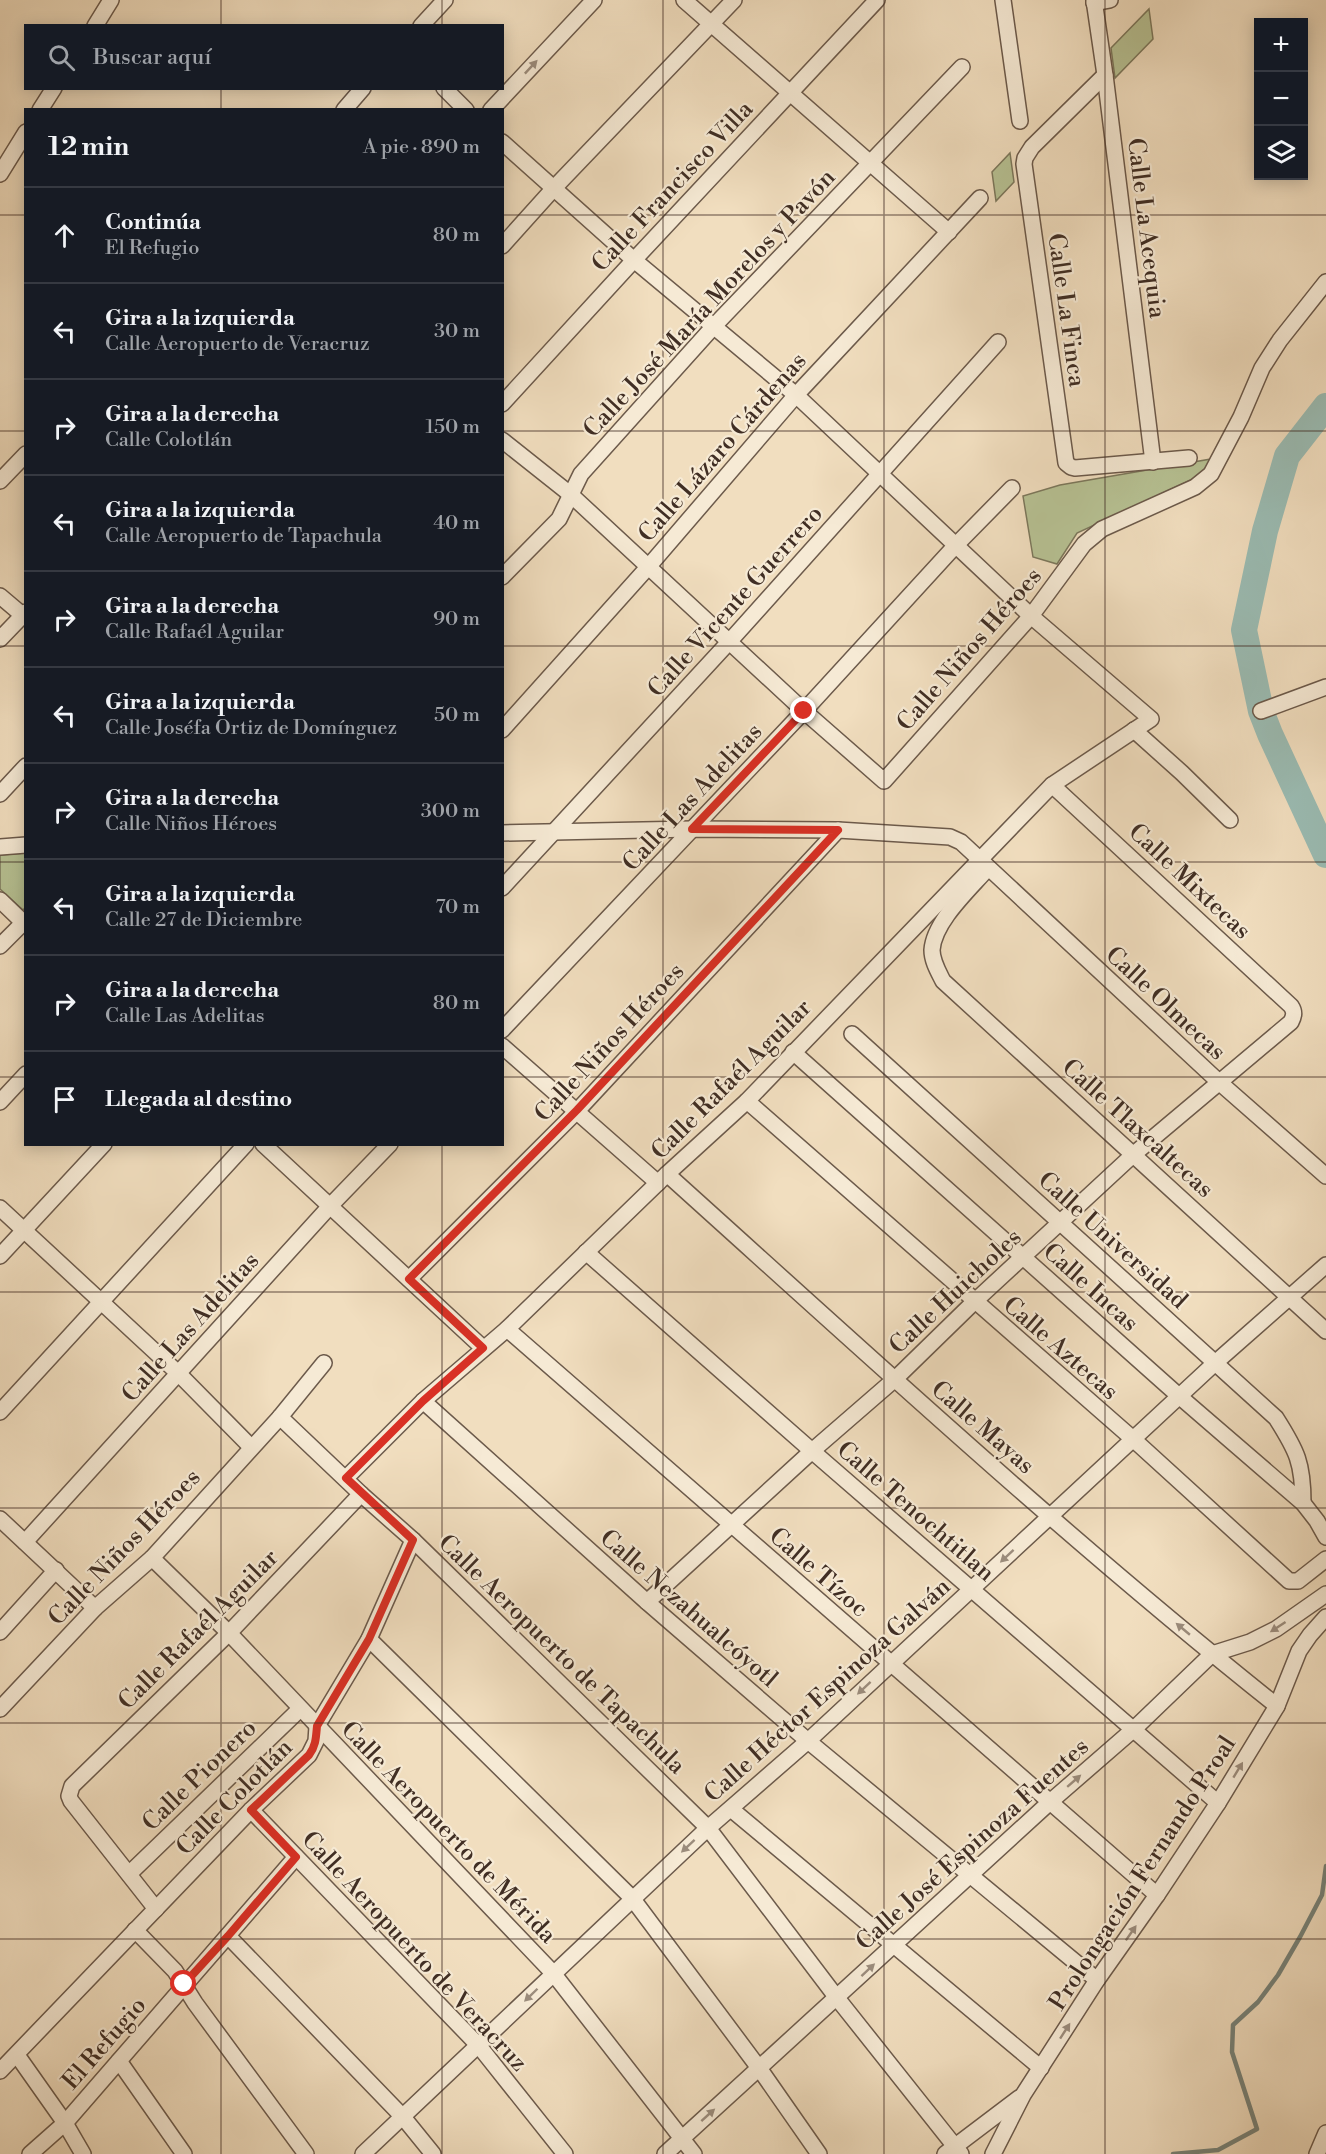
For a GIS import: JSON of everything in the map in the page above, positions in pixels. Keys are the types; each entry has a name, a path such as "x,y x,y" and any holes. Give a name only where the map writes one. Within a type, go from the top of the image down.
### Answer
{"street":[{"path":"95,24 111,0"},
{"path":"423,24 445,0"},
{"path":"493,108 594,0"},
{"path":"684,0 950,232"},
{"path":"504,244 555,187 734,0"},
{"name":"Calle Francisco Villa","path":"504,402 877,0"},
{"path":"1003,0 1020,121"},
{"path":"1094,1 1110,0"},
{"name":"Calle La Acequia","path":"1094,1 1154,462"},
{"name":"Calle José María Morelos y Pavón","path":"504,575 559,519 581,474 714,326 962,67"},
{"name":"Calle La Finca","path":"1105,75 1032,147 1025,158 1024,173 1066,463 1071,467 1154,462"},
{"path":"41,108 53,90"},
{"path":"346,108 361,90"},
{"path":"446,90 464,108"},
{"path":"0,174 24,135"},
{"path":"504,144 634,260 796,395 1030,616"},
{"name":"Calle Lázaro Cárdenas","path":"504,727 649,566 796,395 980,198"},
{"name":"Calle Niños Héroes","path":"804,711 885,780 1030,616 1084,544 1102,529 1195,487 1211,474 1241,417 1262,368 1280,340 1326,282"},
{"name":"Calle Vicente Guerrero","path":"504,886 729,642 998,342"},
{"path":"504,442 570,494 804,711"},
{"path":"0,481 24,455"},
{"path":"1154,462 1189,458"},
{"name":"Calle Las Adelitas","path":"504,1028 1012,488"},
{"path":"0,596 24,615 0,639"},
{"name":"Calle Rafaél Aguilar","path":"346,1478 423,1401 507,1329 662,1179 747,1101 793,1052 984,864 1052,785 1151,719 1030,616"},
{"path":"1261,711 1326,687"},
{"path":"1134,730 1182,772 1230,820"},
{"path":"0,794 24,768"},
{"name":"Calle Mixtecas","path":"1052,785 1291,1006 1294,1013"},
{"name":"Calle Olmecas","path":"504,833 692,829 838,830 950,837 961,842 1219,1082 1326,1176"},
{"name":"Calle Niños Héroes","path":"409,1279 577,1110 838,830"},
{"path":"0,847 24,845"},
{"name":"Calle Tlaxcaltecas","path":"984,864 940,925 934,937 932,951 934,964 943,981 1326,1331"},
{"path":"0,900 24,921"},
{"path":"0,946 24,923"},
{"name":"Calle Huicholes","path":"647,1602 812,1451 895,1379 974,1302 1134,1154 1291,1022 1294,1013"},
{"name":"Calle Universidad","path":"852,1034 1276,1418 1300,1463 1303,1503"},
{"name":"Calle Mayas","path":"504,1048 662,1179 1212,1654 1277,1706"},
{"name":"Calle Incas","path":"793,1052 1179,1396 1303,1503 1326,1537"},
{"path":"0,1102 24,1076"},
{"name":"Calle Aztecas","path":"747,1101 1132,1439 1291,1582 1298,1581 1326,1560"},
{"path":"0,1256 102,1146"},
{"path":"0,1412 244,1146"},
{"path":"265,1146 483,1348"},
{"name":"Calle Las Adelitas","path":"25,1542 331,1205 388,1146"},
{"path":"0,1208 103,1301 251,1447"},
{"name":"Calle Tenochtitlan","path":"586,1252 1218,1803"},
{"name":"Calle Héctor Espinoza Galván","path":"363,2154 632,1898 808,1741 1132,1439 1326,1265"},
{"name":"Calle Tízoc","path":"507,1329 1157,1895"},
{"name":"Calle Niños Héroes","path":"0,1709 95,1608 152,1558 280,1417 324,1363"},
{"name":"Calle Nezahualcóyotl","path":"423,1401 647,1602 808,1741 1097,1980"},
{"name":"Calle Aeropuerto de Tapachula","path":"280,1417 413,1540 708,1828 953,2152"},
{"name":"Calle Rafaél Aguilar","path":"129,1874 71,1801 69,1796 72,1786 229,1633 361,1494"},
{"path":"0,1519 95,1608"},
{"name":"Calle Colotlán","path":"0,2071 251,1810 309,1755 316,1741 317,1726 369,1639 413,1540"},
{"name":"Calle Aeropuerto de Mérida","path":"152,1558 229,1633 553,1973 694,2154"},
{"name":"Calle Niños Héroes","path":"0,1632 56,1570"},
{"name":"Calle José Espinoza Fuentes","path":"664,2154 969,1875 1134,1729 1212,1654 1250,1642 1276,1629 1326,1593"},
{"name":"Prolongación Fernando Proal","path":"993,2154 1023,2096 1097,1980 1218,1803 1277,1706 1299,1651 1326,1617"},
{"path":"369,1639 632,1898 759,2068 819,2154"},
{"name":"Calle Pionero","path":"129,1874 300,1709"},
{"path":"731,1809 1041,2068"},
{"name":"Calle Aeropuerto de Veracruz","path":"251,1810 479,2046 565,2154"},
{"name":"El Refugio","path":"30,2154 65,2123 296,1857"},
{"path":"129,1874 156,1909"},
{"path":"135,1930 164,1959 184,1984 195,2003 306,2154"},
{"path":"228,1936 403,2117 433,2154"},
{"path":"17,2055 65,2123 83,2154"},
{"path":"119,2061 184,2154"},
{"path":"953,2152 1023,2096"},
{"path":"1317,2154 1326,2133"}],"green space":[{"path":"1149,9 1153,39 1115,78 1111,48"},
{"path":"1010,153 1014,182 996,201 992,172"},
{"path":"1211,459 1208,472 1077,533 1057,564 1033,557 1023,496 1060,485"},
{"path":"24,853 23,910 0,889 0,855"}],"waterway":[{"path":"1326,406 1287,456 1265,531 1244,630 1261,711 1326,855"},
{"path":"1173,2154 1218,2150 1257,2129 1232,2052 1233,2025 1258,2002 1278,1975 1322,1895 1326,1866"}],"route":[{"path":"184,1984 296,1857 251,1810 313,1749 317,1726 369,1639 413,1540 346,1478 423,1401 483,1348 409,1279 577,1110 838,830 692,829 804,711"}]}
